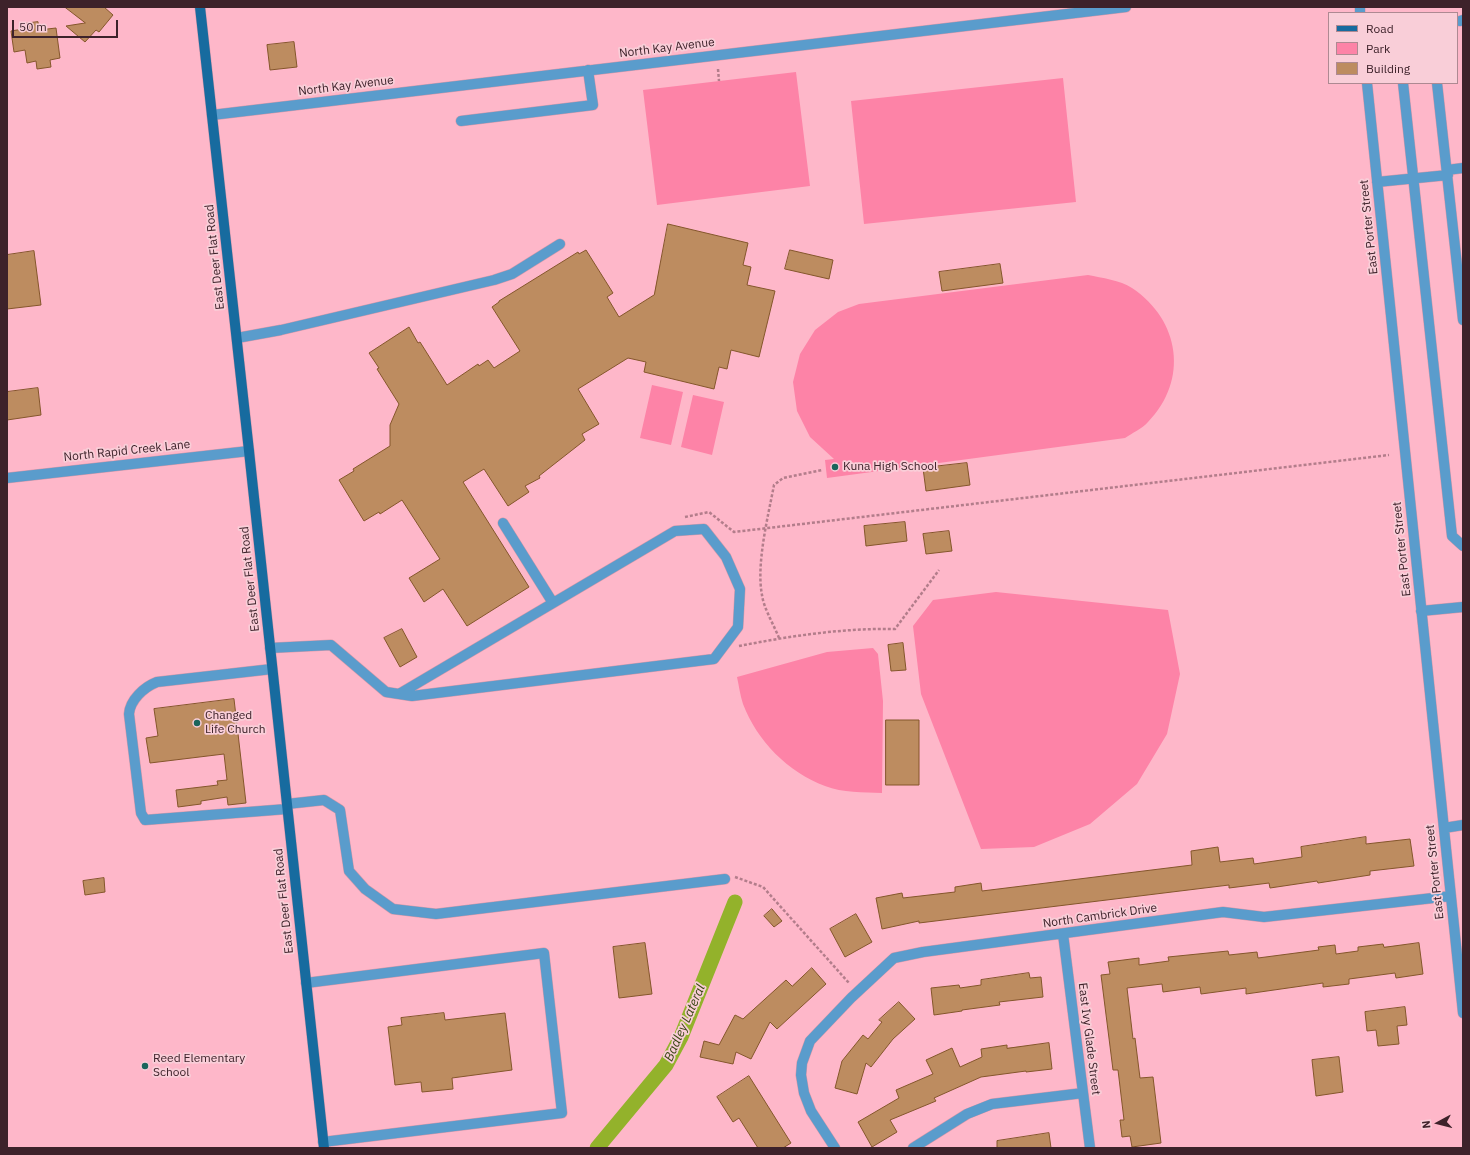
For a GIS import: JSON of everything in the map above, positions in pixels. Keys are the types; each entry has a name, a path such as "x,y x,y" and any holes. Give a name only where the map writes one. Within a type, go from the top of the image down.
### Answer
{"main road":[{"name":"East Deer Flat Road","path":"200,7 237,338 323,1145"}],"street":[{"name":"North Kay Avenue","path":"212,115 1126,7"},
{"path":"461,121 592,105 588,70"},
{"name":"East Porter Street","path":"1367,84 1463,1013"},
{"path":"1403,84 1452,536 1463,546"},
{"path":"1437,84 1463,320"},
{"path":"1377,182 1414,178 1463,168"},
{"path":"237,338 281,330 494,280 512,274 560,244"},
{"name":"North Rapid Creek Lane","path":"7,478 249,451"},
{"path":"503,523 553,603"},
{"path":"270,648 331,645 386,692 399,694 412,696 714,659 738,627 740,589 726,557 704,529 675,531 399,694"},
{"path":"1422,611 1463,607"},
{"path":"272,669 157,682 150,685 133,701 130,706 129,714 141,813 145,820 287,807 324,800 340,810 349,871 365,888 393,909 436,914 727,878"},
{"path":"1444,828 1463,825"},
{"name":"North Cambrick Drive","path":"835,1148 811,1111 804,1093 801,1075 802,1062 810,1041 851,998 894,958 922,952 1223,912 1264,917 1451,896"},
{"name":"East Ivy Glade Street","path":"1063,934 1090,1148"},
{"path":"306,983 544,953 562,1112 323,1145"},
{"path":"913,1148 967,1114 992,1104 1083,1093"}],"path":[{"path":"718,69 719,81"},
{"path":"678,518 709,512 734,532 1389,454"},
{"path":"779,638 762,597 759,577 774,485 783,478 822,470"},
{"path":"739,646 779,638 872,629 895,629 939,570"},
{"path":"727,878 733,876 763,888 850,983"}],"green space":[{"path":"796,72 810,186 657,205 643,90"},
{"path":"1063,78 1076,202 864,224 851,101"},
{"path":"1088,275 1116,281 1132,288 1148,301 1161,317 1169,333 1173,351 1174,370 1170,388 1161,405 1143,427 1125,438 827,478 825,460 834,459 810,437 797,411 793,382 800,354 815,330 838,312 859,304"},
{"path":"652,385 683,392 671,445 640,438"},
{"path":"693,395 724,402 712,455 681,447"},
{"path":"996,592 1168,610 1180,674 1167,734 1137,784 1090,824 1034,847 981,849 921,694 913,626 933,600"},
{"path":"873,648 878,654 883,701 882,793 853,792 825,786 811,780 786,764 765,743 749,718 743,704 737,677 827,652"}],"building":[{"path":"65,7 104,7 113,15 99,32 96,30 85,42 66,26 85,23"},
{"path":"38,22 39,30 56,28 60,58 50,60 51,67 37,69 36,61 27,63 25,50 14,52 11,31 23,29 23,24"},
{"path":"294,42 297,67 270,70 267,45"},
{"path":"668,224 748,243 743,265 751,267 747,285 775,291 759,357 731,350 727,369 719,367 714,389 644,372 646,362 628,358 578,389 599,424 582,434 585,440 539,476 540,478 525,486 529,492 508,506 484,469 463,482 529,587 467,626 443,589 424,602 409,578 440,559 402,500 380,514 379,512 364,521 339,480 354,471 353,469 390,446 390,425 399,404 377,369 379,368 369,353 409,327 418,343 420,342 447,385 478,364 479,366 488,360 494,368 520,351 492,307 499,301 578,252 579,254 586,250 613,293 607,297 619,317 654,295"},
{"path":"790,250 833,260 829,279 785,269"},
{"path":"34,251 41,305 7,309 7,255"},
{"path":"1000,264 1003,283 942,291 939,272"},
{"path":"38,388 41,415 7,420 7,392"},
{"path":"967,463 970,485 926,491 923,468"},
{"path":"905,522 907,541 866,546 864,526"},
{"path":"949,531 952,551 926,554 923,534"},
{"path":"402,629 417,657 400,667 384,638"},
{"path":"903,643 906,670 891,671 888,645"},
{"name":"Changed Life Church","path":"234,699 246,803 228,805 227,797 201,801 201,804 178,807 176,790 218,785 217,781 227,780 224,754 150,763 146,738 158,736 154,709"},
{"path":"886,720 919,720 919,785 886,785"},
{"path":"1366,837 1366,844 1410,839 1414,866 1370,871 1370,875 1318,883 1317,881 1270,888 1269,883 1229,888 1229,885 919,923 919,921 882,929 876,898 902,893 903,898 955,892 955,887 981,883 982,891 1192,865 1191,851 1218,847 1220,862 1253,858 1254,864 1302,857 1301,847"},
{"path":"104,878 105,892 85,895 83,881"},
{"path":"772,909 782,921 774,927 764,916"},
{"path":"856,914 872,942 845,957 830,929"},
{"path":"645,943 652,994 619,998 613,947"},
{"path":"1419,943 1423,974 1396,978 1395,973 1349,979 1349,984 1323,987 1323,983 1246,994 1246,988 1201,994 1200,987 1163,992 1162,984 1127,988 1133,1039 1135,1038 1140,1078 1153,1077 1161,1143 1132,1147 1130,1136 1122,1137 1120,1120 1124,1120 1118,1070 1113,1070 1101,975 1110,974 1108,962 1139,958 1139,965 1169,961 1168,957 1228,951 1229,955 1257,952 1258,958 1319,950 1318,947 1335,945 1336,954 1358,951 1358,947 1383,944 1384,947"},
{"path":"812,968 826,984 777,1029 770,1022 751,1059 736,1052 733,1064 700,1057 704,1041 719,1045 735,1015 743,1019 786,980 792,986"},
{"path":"1029,973 1030,978 1041,977 1043,997 999,1002 1000,1005 934,1015 931,988 959,985 960,988 981,985 981,980"},
{"path":"899,1002 915,1019 893,1039 871,1067 866,1063 857,1094 835,1088 842,1061 863,1035 868,1039 882,1022 879,1020"},
{"path":"1405,1007 1407,1025 1397,1026 1399,1044 1378,1046 1376,1030 1367,1031 1365,1012"},
{"path":"444,1013 445,1020 505,1013 512,1070 452,1078 453,1089 422,1092 421,1082 395,1085 388,1027 402,1025 401,1018"},
{"path":"1049,1043 1052,1069 981,1077 934,1098 936,1101 890,1120 897,1132 872,1147 858,1122 899,1098 896,1090 933,1074 926,1060 952,1048 960,1067 982,1057 981,1049 1007,1045 1007,1048"},
{"path":"1339,1057 1343,1092 1316,1096 1312,1060"},
{"path":"749,1076 791,1143 783,1148 758,1148 739,1118 733,1122 717,1097"},
{"path":"1049,1133 1051,1148 997,1148 997,1141"}],"waterway":[{"name":"Badley Lateral","path":"597,1148 666,1065 681,1037 735,902"}],"place":[{"name":"Kuna High School","path":"835,467"},
{"name":"Changed Life Church","path":"197,723"},
{"name":"Reed Elementary School","path":"145,1066"}]}
